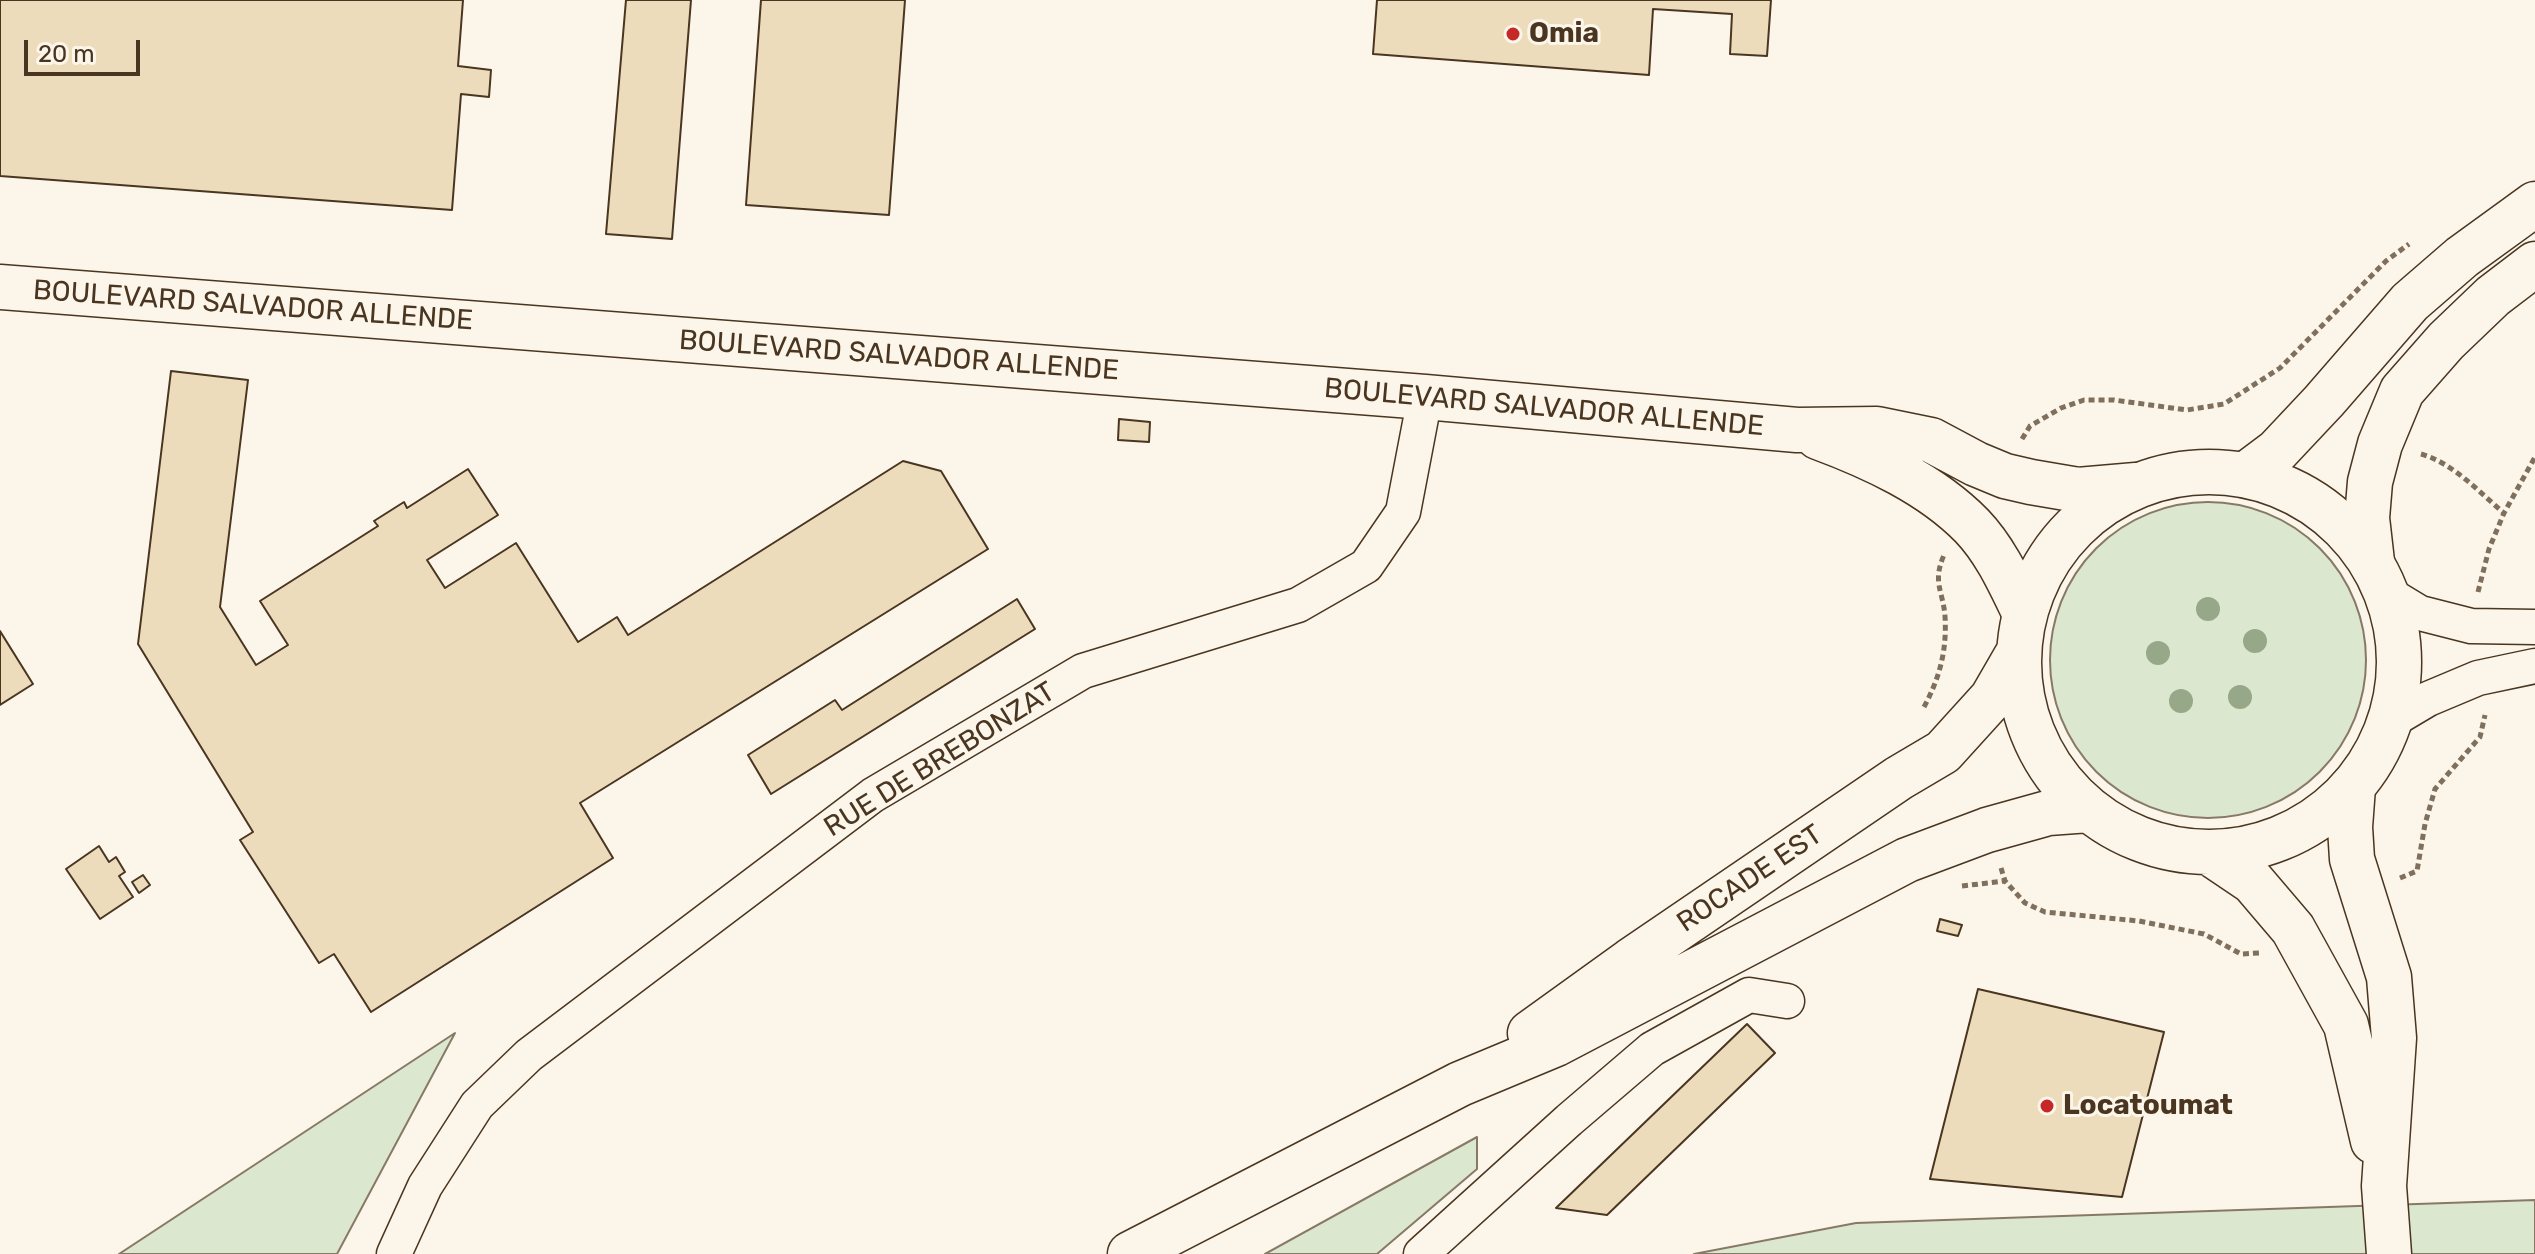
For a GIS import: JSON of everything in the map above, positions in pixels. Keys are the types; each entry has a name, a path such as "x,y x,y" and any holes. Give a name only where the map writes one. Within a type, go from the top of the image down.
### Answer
{"main road":[{"path":"2245,475 2287,441 2410,302 2462,257 2535,204"},
{"path":"2380,578 2338,521 2295,491 2245,475 2208,471 2171,475 2136,485 2089,513 2052,553 2023,610 2018,653 2021,697 2034,740 2057,779 2089,810 2116,829 2146,842 2177,850 2210,853 2250,848 2289,835 2323,814 2353,787 2375,756 2391,721 2400,656 2367,518 2370,482 2380,444 2402,391 2455,332 2493,296 2535,264"},
{"name":"BOULEVARD SALVADOR ALLENDE","path":"0,287 1425,397 1797,430 1877,429 1931,440 2005,476 2078,490 2136,485"},
{"name":"BOULEVARD SALVADOR ALLENDE","path":"1797,430 1845,447 1939,497 1986,543 2023,610"},
{"name":"ROCADE EST","path":"1460,1084 1643,952 1899,778 1943,752 1992,698 2018,653"},
{"path":"2353,787 2350,827 2352,859 2389,977 2394,1038 2384,1186 2389,1254"},
{"name":"ROCADE EST","path":"1130,1254 1460,1084 1556,1044 1907,860 1987,830 2048,813 2089,810"},
{"path":"2210,853 2253,882 2293,929 2346,1025 2384,1186"}],"street":[{"name":"RUE DE BREBONZAT","path":"394,1254 425,1186 477,1105 529,1055 873,795 1083,671 1298,605 1366,566 1403,512 1425,397"},
{"path":"2380,578 2420,613 2471,626 2535,627"},
{"path":"2391,721 2428,699 2478,678 2535,666"},
{"path":"1421,1254 1652,1049 1749,995 1787,1001"}],"path":[{"path":"2005,476 2016,448 2030,426 2061,408 2084,400 2114,400 2187,410 2224,404 2280,368"},
{"path":"2471,626 2489,549 2504,513 2535,457"},
{"path":"1943,752 1926,729 1923,710 1936,685 1945,653 1945,613 1938,585 1939,574 1945,552 1971,526"},
{"path":"2363,893 2417,871 2435,789 2480,737 2486,710 2478,678"},
{"path":"1987,830 2005,881 2025,903 2045,912 2139,921 2204,934 2241,954 2261,953 2293,929"}],"green space":[{"path":"2208,502 2239,505 2269,514 2296,528 2320,548 2340,572 2354,599 2363,629 2366,660 2363,691 2354,721 2340,748 2320,772 2296,792 2269,806 2239,815 2208,818 2177,815 2147,806 2120,792 2096,772 2076,748 2062,721 2053,691 2050,660 2053,629 2062,599 2076,572 2096,548 2120,528 2147,514 2177,505"},
{"path":"455,1033 337,1254 119,1254"},
{"path":"1477,1137 1477,1169 1377,1254 1265,1254"},
{"path":"2535,1200 2535,1254 1694,1254 1856,1223"}],"building":[{"path":"0,0 463,0 458,66 491,70 489,97 461,94 452,210 0,176"},
{"path":"626,0 691,0 672,239 606,234"},
{"path":"761,0 905,0 889,215 746,205"},
{"name":"Omia","path":"1377,0 1771,0 1767,56 1730,54 1732,14 1653,9 1649,75 1373,54"},
{"path":"171,371 248,380 220,607 256,665 288,645 260,601 378,526 374,521 404,502 407,508 468,469 498,515 427,560 445,588 516,543 578,642 617,617 628,635 903,461 941,471 988,549 580,803 613,858 371,1012 334,954 319,963 240,840 253,832 138,644"},
{"path":"1119,419 1150,422 1149,442 1118,440"},
{"path":"1017,599 1035,629 771,794 748,755 835,700 842,710"},
{"path":"0,631 33,684 0,705"},
{"path":"99,846 109,862 116,857 125,872 119,876 133,897 100,919 66,869"},
{"path":"143,875 150,885 139,893 132,882"},
{"path":"1940,919 1962,925 1958,936 1937,931"},
{"name":"Locatoumat","path":"1978,989 2164,1032 2122,1197 1930,1179"},
{"path":"1747,1024 1775,1053 1607,1215 1556,1208"}],"place":[{"name":"Omia","path":"1513,34"},
{"name":"Locatoumat","path":"2047,1106"}]}
